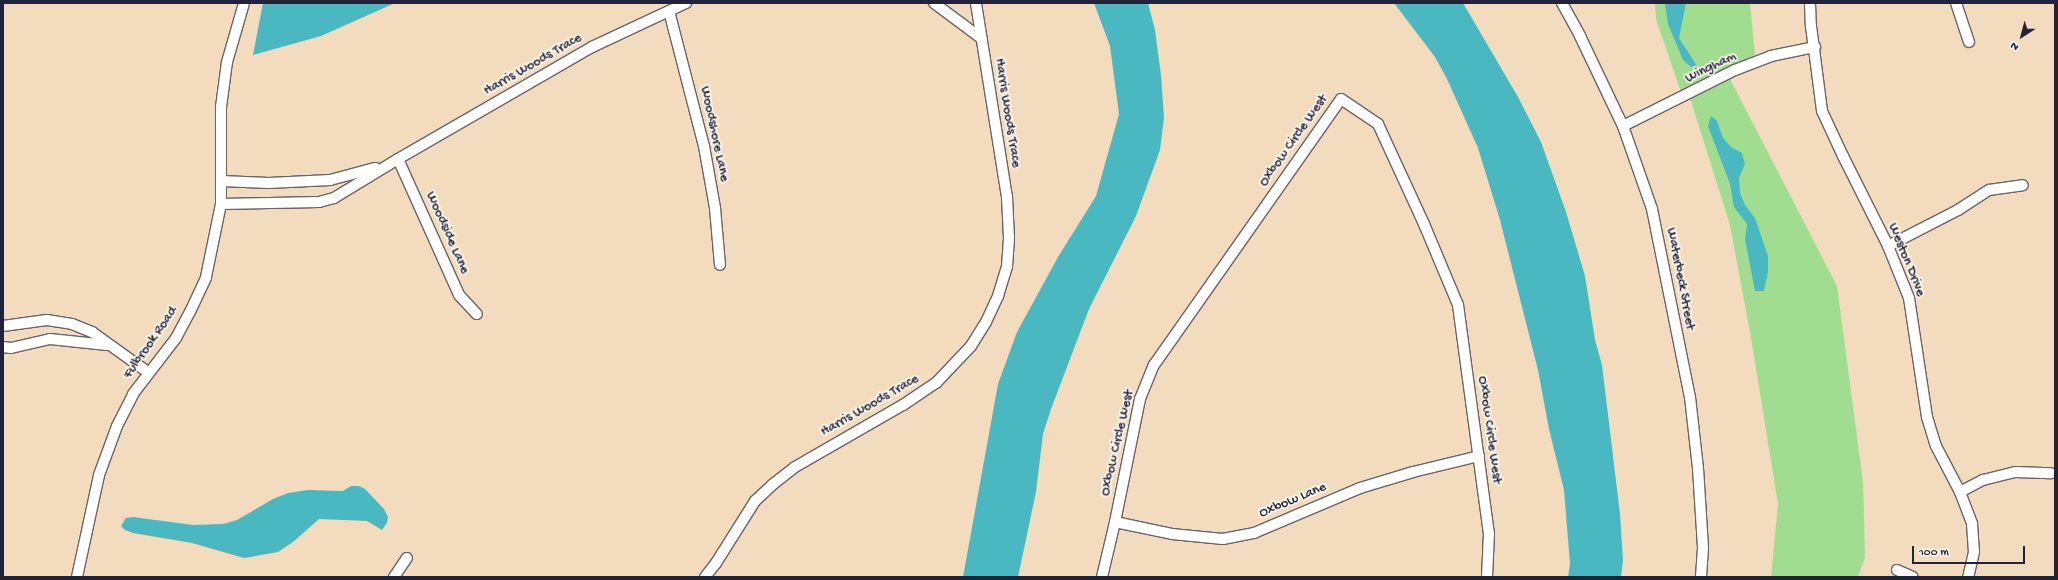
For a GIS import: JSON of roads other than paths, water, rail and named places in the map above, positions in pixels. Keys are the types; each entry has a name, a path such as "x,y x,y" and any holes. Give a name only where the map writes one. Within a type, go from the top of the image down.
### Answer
{"street":[{"name":"Fulbrook Road","path":"77,577 99,475 117,426 133,394 176,338 206,277 221,204 221,107 227,62 244,3"},
{"name":"Harris Woods Trace","path":"221,204 319,202 334,198 398,159 592,47 686,3"},
{"path":"934,3 981,38"},
{"name":"Harris Woods Trace","path":"705,577 716,563 746,513 755,501 772,485 795,467 903,405 936,383 971,346 986,322 998,296 1007,267 1009,238 1007,197 976,3"},
{"name":"Waterbeck Street","path":"1562,3 1580,36 1623,126 1652,209 1690,397 1698,475 1703,548 1701,577"},
{"name":"Weston Drive","path":"1810,3 1822,111 1849,170 1888,246 1909,298 1927,417 1936,446 1960,492 1972,524 1974,552 1968,577"},
{"path":"1956,3 1969,42"},
{"name":"Woodshore Lane","path":"669,11 704,146 715,208 720,265"},
{"name":"Wingham","path":"1623,126 1735,70 1771,56 1814,47"},
{"name":"Oxbow Circle West","path":"1102,577 1115,522 1140,399 1154,365 1341,99 1378,124 1424,224 1458,305 1489,533 1487,577"},
{"name":"Harris Woods Trace","path":"221,181 269,183 330,180 366,172 398,159"},
{"name":"Woodside Lane","path":"398,159 459,295 477,314"},
{"path":"1888,246 1958,210 1989,190 2023,185"},
{"path":"3,326 47,320 72,324 92,332 107,345 149,373"},
{"path":"3,347 12,348 50,340 107,345"},
{"name":"Oxbow Lane","path":"1115,522 1172,534 1223,539 1254,532 1360,488 1413,472 1479,456"},
{"path":"1960,492 1983,480 2015,472 2051,473"},
{"path":"394,577 407,558"},
{"name":"Harris Woods Trace","path":"714,577 716,563"},
{"path":"1897,570 1913,577"}],"water":[{"path":"263,3 395,3 321,36 253,55"},
{"path":"1094,3 1148,3 1155,30 1161,75 1164,117 1160,150 1136,216 1089,309 1051,409 1043,434 1036,492 1018,577 963,577 998,384 1017,332 1058,257 1096,196 1119,114 1110,46"},
{"path":"1394,3 1463,3 1518,97 1541,142 1566,212 1585,276 1595,340 1602,365 1620,514 1623,560 1621,577 1568,577 1570,564 1564,490 1549,429 1538,370 1500,220 1478,148 1447,79 1435,57"},
{"path":"1665,3 1686,3 1679,38 1697,66 1691,67 1683,60 1668,24"},
{"path":"1711,116 1717,121 1723,138 1731,147 1742,153 1745,164 1739,178 1740,193 1745,205 1755,218 1768,256 1768,272 1764,291 1755,291 1745,239 1747,224 1734,207 1730,184 1708,126"},
{"path":"351,486 359,486 365,489 384,509 388,517 387,523 382,530 367,521 319,519 293,542 278,552 244,558 192,543 133,533 125,530 121,526 126,518 133,517 193,525 223,524 237,520 273,499 288,493 308,490 343,491"}]}
